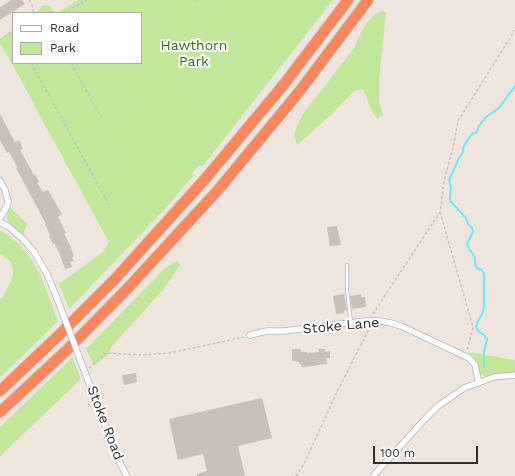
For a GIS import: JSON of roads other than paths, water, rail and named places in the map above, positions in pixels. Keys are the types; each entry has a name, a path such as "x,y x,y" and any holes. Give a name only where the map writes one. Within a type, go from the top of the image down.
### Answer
{"highway":[{"path":"0,391 115,280 206,178 285,83 348,0"},
{"path":"0,412 68,349 127,290 218,190 299,92 368,0"}],"street":[{"path":"0,181 5,190 8,201 7,206 0,218"},
{"name":"Stoke Road","path":"0,222 9,227 23,239 34,252 47,274 120,463 127,476"},
{"name":"Stoke Lane","path":"250,335 267,331 284,332 351,323 380,321 401,326 466,356 475,364 479,383"},
{"path":"373,476 438,406 464,388 494,377 515,375"}],"lane":[{"path":"347,265 347,290 351,323"}],"waterway":[{"path":"484,367 484,352 487,339 476,327 484,307 484,273 482,270 477,268 475,264 475,257 467,244 473,232 472,228 468,224 466,218 451,202 451,187 449,180 467,141 472,134 477,132 479,126 486,117 499,108 515,86"}],"park label":[{"name":"Hawthorn Park","path":"194,54"}]}
